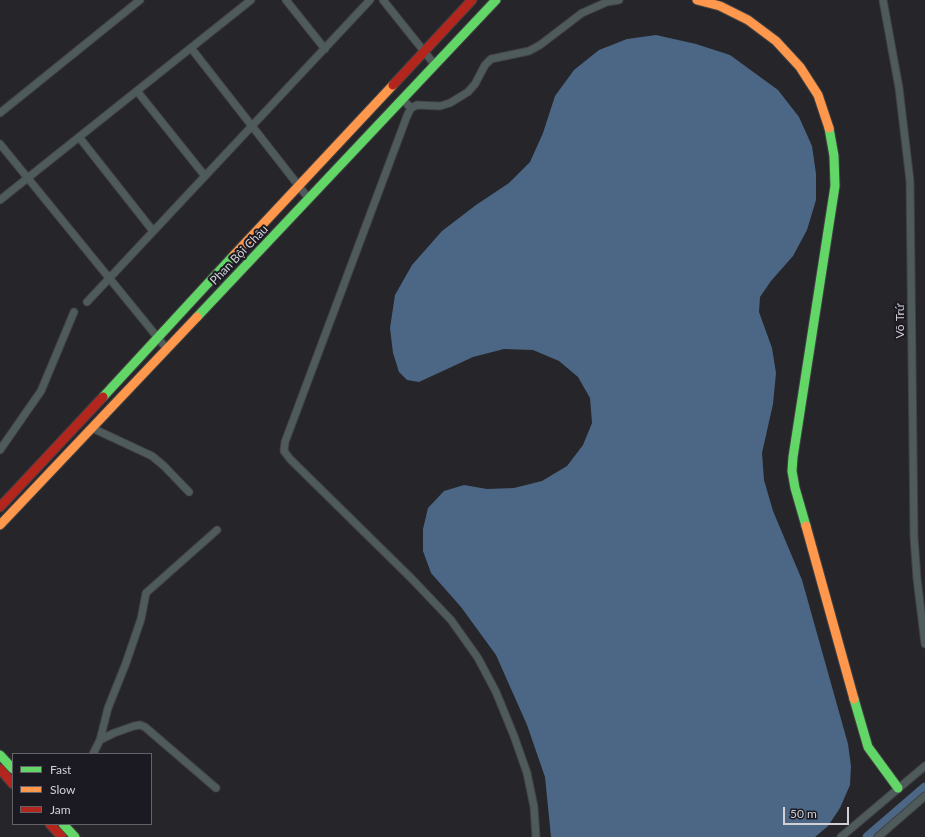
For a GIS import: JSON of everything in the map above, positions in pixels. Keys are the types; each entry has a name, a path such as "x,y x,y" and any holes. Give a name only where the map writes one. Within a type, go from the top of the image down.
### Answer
{"street":[{"path":"0,200 251,0"},
{"path":"286,0 325,49"},
{"path":"87,302 370,0"},
{"path":"383,0 435,65"},
{"name":"Phan Bội Châu","path":"0,507 472,0"},
{"name":"Phan Bội Châu","path":"0,525 496,0"},
{"path":"536,837 534,807 527,773 496,692 478,658 451,620 412,579 290,459 284,450 285,442 411,108 417,105 440,106 459,99 475,84 485,65 491,59 529,51 540,45 582,14 608,2 619,0"},
{"path":"697,0 720,6 748,20 776,41 804,72 818,95 829,125 834,156 835,186 792,471 795,488 868,747 898,788"},
{"name":"Võ Trứ","path":"883,0 899,88 910,181 914,537 917,579 925,644"},
{"path":"0,113 137,1"},
{"path":"191,48 309,199"},
{"path":"137,91 205,176"},
{"path":"403,100 411,108"},
{"path":"79,137 153,231"},
{"path":"0,144 167,349"},
{"path":"0,450 41,391 74,312"},
{"path":"92,428 152,456 164,466 189,492"},
{"path":"94,753 100,740 108,708 141,620 146,593 217,530"},
{"path":"100,740 134,726 140,725 145,727 216,788"},
{"path":"0,755 12,768"},
{"path":"840,837 925,766"},
{"path":"0,769 12,783"},
{"path":"878,837 925,796"},
{"path":"51,825 62,837"},
{"path":"64,825 75,837"}],"water":[{"path":"656,35 696,44 730,55 778,90 799,117 812,146 816,174 816,200 807,230 793,256 771,281 760,297 759,312 772,348 776,373 773,404 762,453 764,480 773,511 802,580 848,744 851,766 850,785 840,808 828,826 815,837 551,837 545,777 527,725 496,655 461,607 431,573 423,551 423,529 428,508 444,491 464,485 487,489 514,488 542,481 567,466 583,445 592,423 590,398 578,377 559,361 533,350 504,349 473,357 419,382 407,380 399,372 393,353 390,328 395,295 412,265 442,231 476,205 509,183 530,162 543,133 555,96 574,70 599,50 627,39"}],"waterway":[{"path":"867,837 925,787"}],"traffic: fast":[{"path":"197,317 496,0"},
{"path":"806,526 795,488 792,471 835,186 834,156 829,128"},
{"path":"103,397 234,255"},
{"path":"854,699 868,747 898,788"},
{"path":"0,755 12,768"},
{"path":"64,825 75,837"}],"traffic: slow":[{"path":"697,0 720,6 748,20 776,41 800,67 818,95 829,128"},
{"path":"234,255 393,85"},
{"path":"0,525 197,317"},
{"path":"806,526 854,699"}],"traffic: jam":[{"path":"393,85 472,0"},
{"path":"0,507 103,397"},
{"path":"0,769 12,783"},
{"path":"51,825 62,837"}]}
